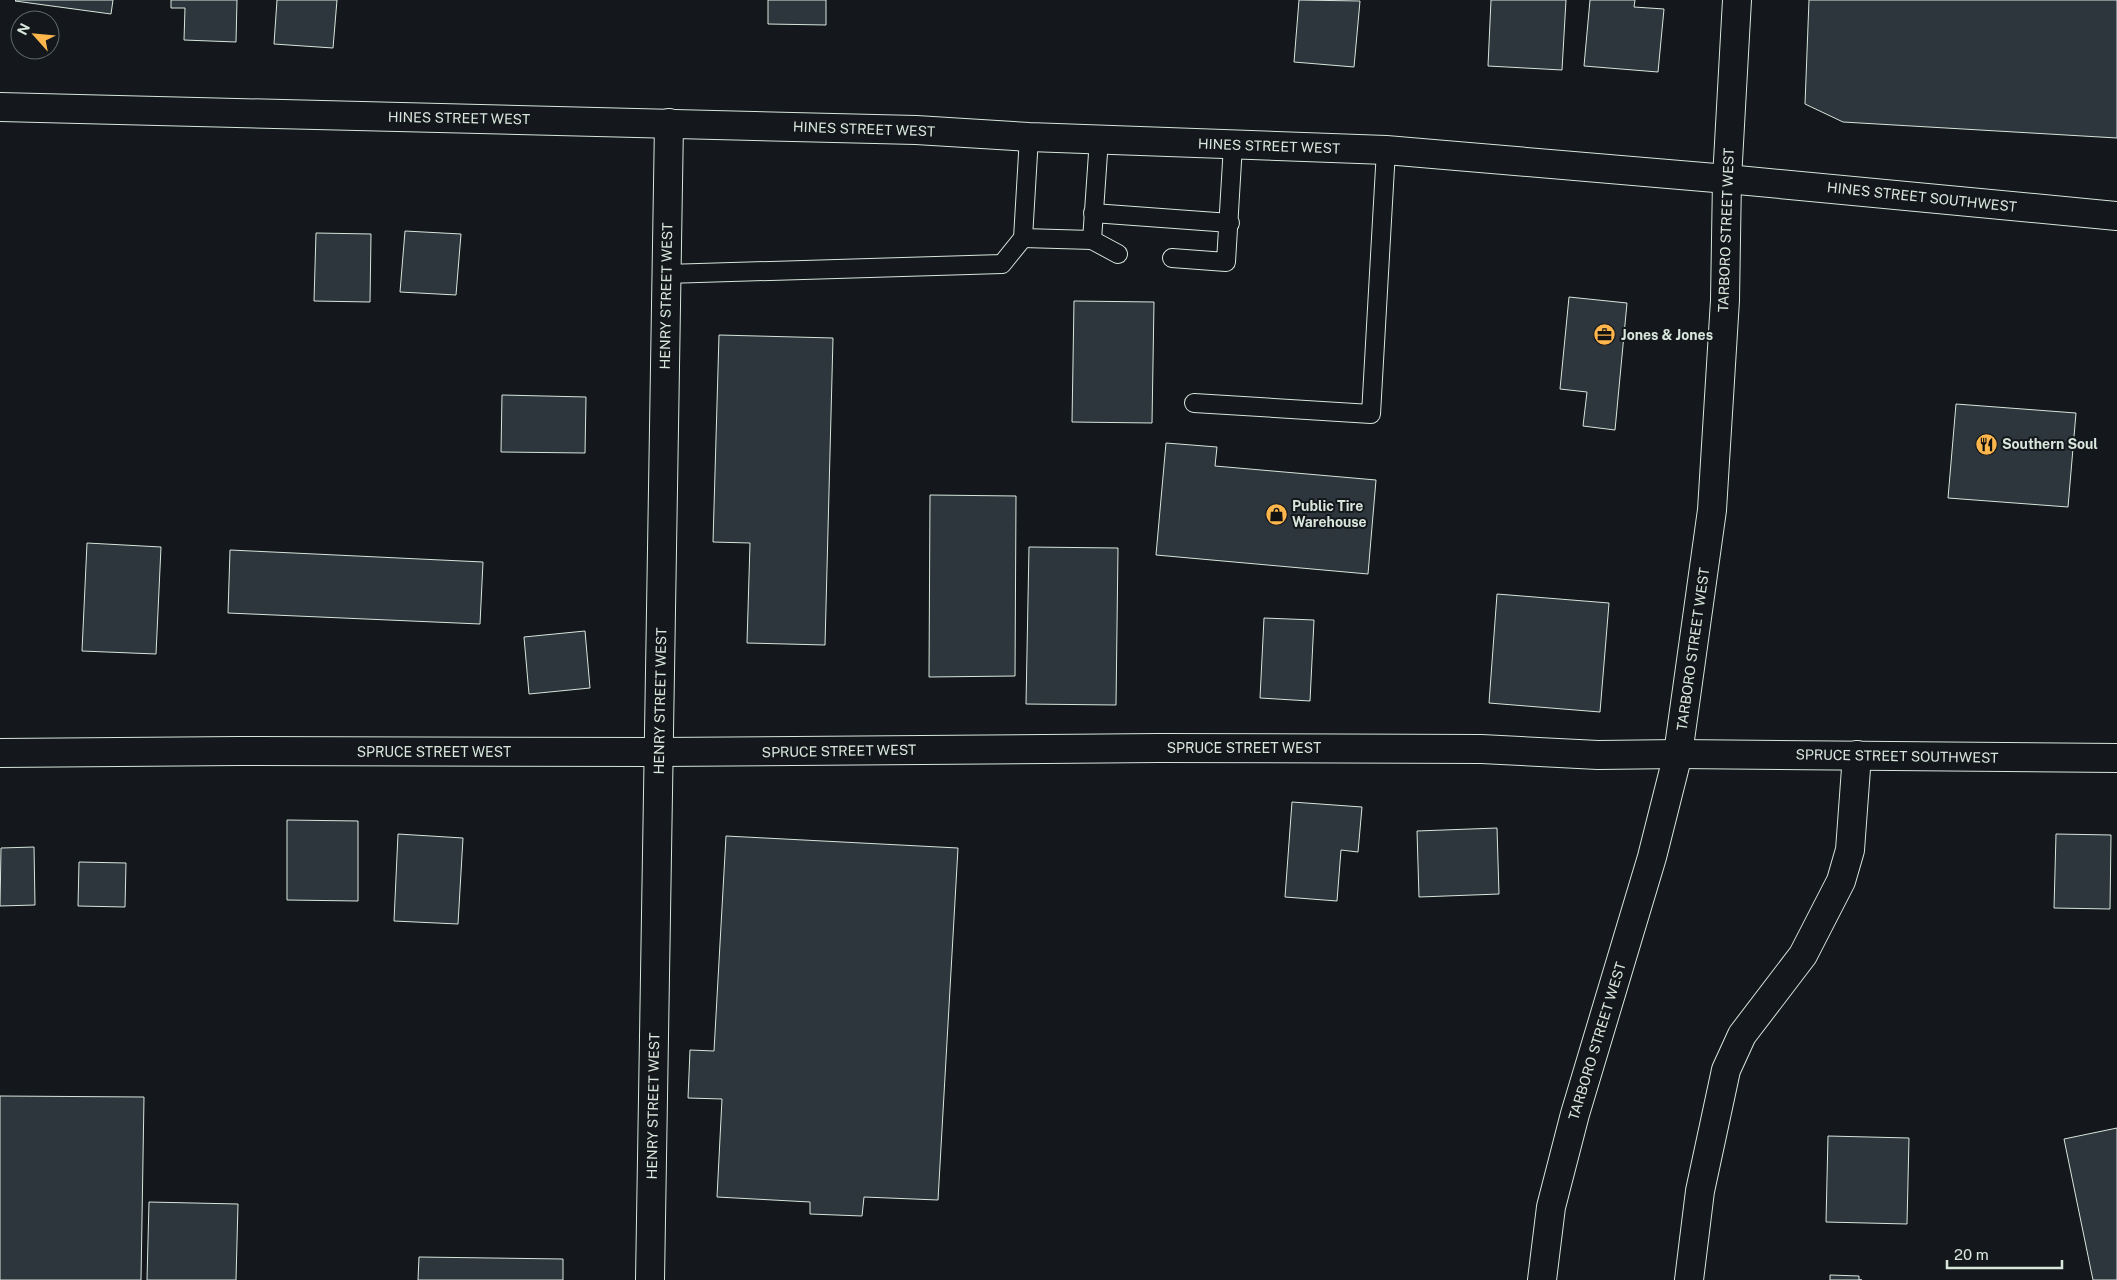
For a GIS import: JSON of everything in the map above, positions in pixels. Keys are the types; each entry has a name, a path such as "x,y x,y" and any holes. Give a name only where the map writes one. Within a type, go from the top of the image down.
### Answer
{"street":[{"name":"TARBORO STREET WEST","path":"1542,1280 1551,1207 1563,1160 1652,857 1678,754 1712,510 1725,300 1727,178 1737,0"},
{"name":"HINES STREET WEST","path":"0,107 916,130 1029,137 1386,150 1727,178"},
{"name":"HENRY STREET WEST","path":"650,1280 670,123"},
{"name":"HINES STREET SOUTHWEST","path":"1727,178 2117,216"},
{"name":"SPRUCE STREET WEST","path":"0,753 228,751 659,752 1169,748 1471,749 1598,755 1678,754"},
{"name":"SPRUCE STREET SOUTHWEST","path":"1678,754 2117,758"},
{"path":"1688,1280 1700,1190 1726,1070 1742,1035 1803,955 1841,881 1850,850 1857,755"}],"lane":[{"path":"666,274 1002,264 1023,238 1029,137"},
{"path":"1092,240 1099,139"},
{"path":"1172,258 1226,262 1230,222 1233,145"},
{"path":"1194,403 1371,414 1386,150"},
{"path":"1093,213 1230,222"},
{"path":"1023,238 1092,240 1118,254"}],"building":[{"path":"16,0 113,0 111,14"},
{"path":"171,0 237,0 236,42 184,40 185,8 171,8"},
{"path":"277,0 337,0 333,48 274,44"},
{"path":"768,0 826,0 826,25 768,24"},
{"path":"1299,0 1360,1 1354,67 1294,62"},
{"path":"1491,0 1566,0 1562,70 1488,66"},
{"path":"1590,0 1635,0 1634,7 1664,9 1658,72 1584,66"},
{"path":"1809,0 2117,0 2117,138 1843,122 1805,104"},
{"path":"405,231 461,234 456,295 400,292"},
{"path":"316,233 371,234 370,302 314,301"},
{"path":"1569,297 1627,303 1615,430 1583,426 1587,392 1560,389"},
{"path":"1074,301 1154,302 1152,423 1072,422"},
{"path":"719,335 833,338 825,645 747,643 750,543 713,542"},
{"path":"502,395 586,397 585,453 501,452"},
{"path":"1956,404 2076,413 2068,507 1948,498"},
{"path":"1166,443 1217,447 1215,466 1376,480 1368,574 1156,555"},
{"path":"930,495 1016,496 1015,676 929,677"},
{"path":"87,543 161,547 156,654 82,651"},
{"path":"1029,547 1118,548 1116,705 1026,704"},
{"path":"230,550 483,562 480,624 228,613"},
{"path":"1497,594 1609,603 1600,712 1489,703"},
{"path":"1264,618 1314,620 1310,701 1260,698"},
{"path":"585,631 590,688 529,694 524,637"},
{"path":"1292,802 1362,807 1358,852 1341,850 1337,901 1285,897"},
{"path":"287,820 358,821 358,901 287,900"},
{"path":"1497,828 1499,894 1419,897 1417,831"},
{"path":"398,834 463,838 458,924 394,921"},
{"path":"2056,834 2111,835 2110,909 2054,908"},
{"path":"726,836 958,848 938,1200 864,1197 862,1216 810,1214 810,1202 717,1197 722,1099 688,1098 690,1050 714,1051"},
{"path":"34,847 35,905 0,906 1,848"},
{"path":"79,862 126,863 125,907 78,906"},
{"path":"0,1096 144,1097 141,1280 0,1280"},
{"path":"2117,1128 2117,1280 2093,1280 2064,1139"},
{"path":"1828,1136 1909,1138 1907,1224 1826,1222"},
{"path":"149,1202 238,1204 236,1280 147,1280"},
{"path":"419,1257 563,1259 563,1280 418,1280"},
{"path":"1830,1275 1859,1276 1859,1280 1830,1280"}],"place":[{"name":"Jones & Jones","path":"1605,335"},
{"name":"Southern Soul","path":"1986,444"},
{"name":"Public Tire Warehouse","path":"1276,514"}]}
